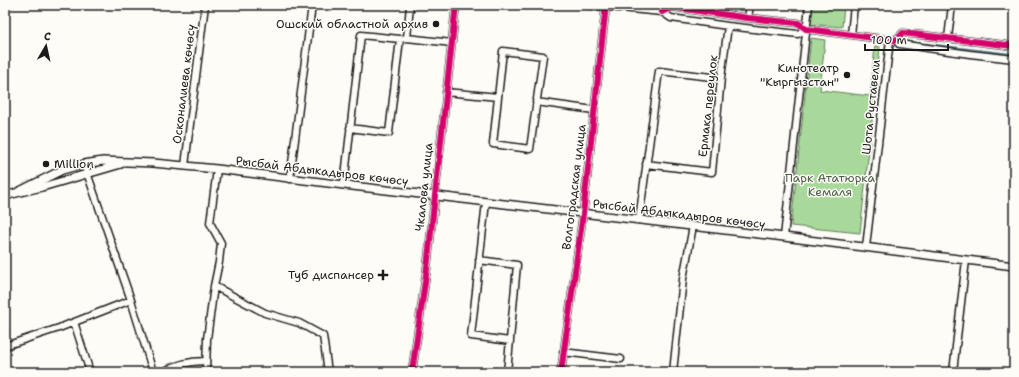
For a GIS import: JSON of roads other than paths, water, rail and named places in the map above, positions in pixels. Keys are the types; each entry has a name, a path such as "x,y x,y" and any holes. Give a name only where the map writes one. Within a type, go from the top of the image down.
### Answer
{"main road":[{"name":"Рысбай Абдыкадыров көчөсү","path":"16,193 62,170 84,164 103,161 153,162 344,186 693,226 1014,266"},
{"name":"Рысбай Абдыкадыров көчөсү","path":"5,196 42,187 127,162"}],"street":[{"name":"Осконалиева көчөсү","path":"186,166 205,5"},
{"path":"290,179 312,5"},
{"path":"407,38 410,5"},
{"name":"Чкалова улица","path":"412,372 427,268 456,5"},
{"path":"588,5 662,12 671,18 798,34 806,29"},
{"path":"748,18 750,5"},
{"path":"784,237 809,5"},
{"path":"851,35 854,5"},
{"path":"948,38 952,5"},
{"name":"Волгоградская улица","path":"561,372 583,214 606,6"},
{"path":"662,12 672,7 748,18 798,23 806,29 893,40 899,44 1014,59"},
{"name":"Ермака переулок","path":"646,164 712,172 721,78 728,26"},
{"path":"893,40 903,33 1014,46"},
{"path":"344,186 361,36 400,39 407,38 452,43"},
{"path":"350,128 389,132 400,39"},
{"name":"Шота Руставели","path":"866,247 893,40"},
{"path":"503,52 543,56 536,102 530,149 493,144 503,52"},
{"path":"640,220 659,71 721,78"},
{"path":"446,92 498,97"},
{"path":"536,102 594,110"},
{"path":"84,164 131,300 153,372"},
{"path":"206,372 207,338 222,243 210,222 217,169"},
{"path":"486,202 471,336 510,341"},
{"path":"673,372 683,279 693,226"},
{"path":"479,260 517,265 507,372"},
{"path":"953,372 966,260"},
{"path":"214,286 265,313 299,323 323,336 328,372"},
{"path":"5,346 131,300"},
{"path":"74,322 90,372"},
{"path":"563,352 621,360"},
{"path":"163,372 180,364 206,361"}],"waterway":[{"path":"903,41 1014,54"}],"place":[{"name":"Ошский областной архив","path":"436,24"},
{"name":"Кинотеатр \"Кыргызстан\"","path":"847,75"},
{"name":"Million","path":"46,164"},
{"name":"Туб диспансер","path":"383,275"}],"park label":[{"name":"Парк Ататюрка Кемаля","path":"830,185"}]}
